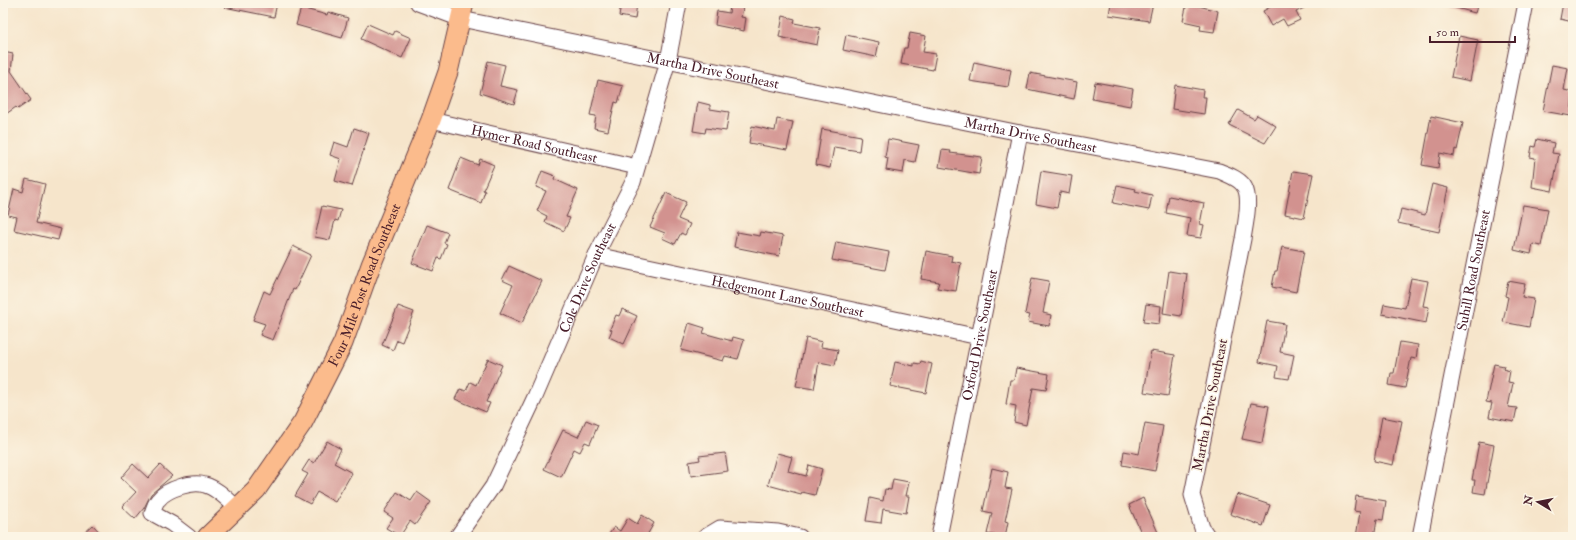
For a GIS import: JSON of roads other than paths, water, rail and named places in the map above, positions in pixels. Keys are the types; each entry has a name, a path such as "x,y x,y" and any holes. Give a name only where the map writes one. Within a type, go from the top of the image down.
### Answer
{"main road":[{"name":"Four Mile Post Road Southeast","path":"207,537 256,490 303,422 343,343 371,264 431,120 448,72 462,11"}],"street":[{"name":"Martha Drive Southeast","path":"418,3 462,11 668,60 1020,133 1219,171 1236,179 1245,188 1247,205 1243,239 1192,495 1202,528 1208,537"},
{"name":"Cole Drive Southeast","path":"457,537 493,486 535,397 596,255 633,182 668,60 679,3"},
{"name":"Suhill Road Southeast","path":"1420,537 1526,3"},
{"name":"Hymer Road Southeast","path":"431,120 637,167"},
{"name":"Oxford Drive Southeast","path":"939,537 1020,133"},
{"name":"Hedgemont Lane Southeast","path":"596,255 979,337"},
{"path":"189,537 172,524 152,513 159,499 176,488 190,483 205,485 224,496 237,508"},
{"path":"705,537 720,528 778,532 800,537"}]}
